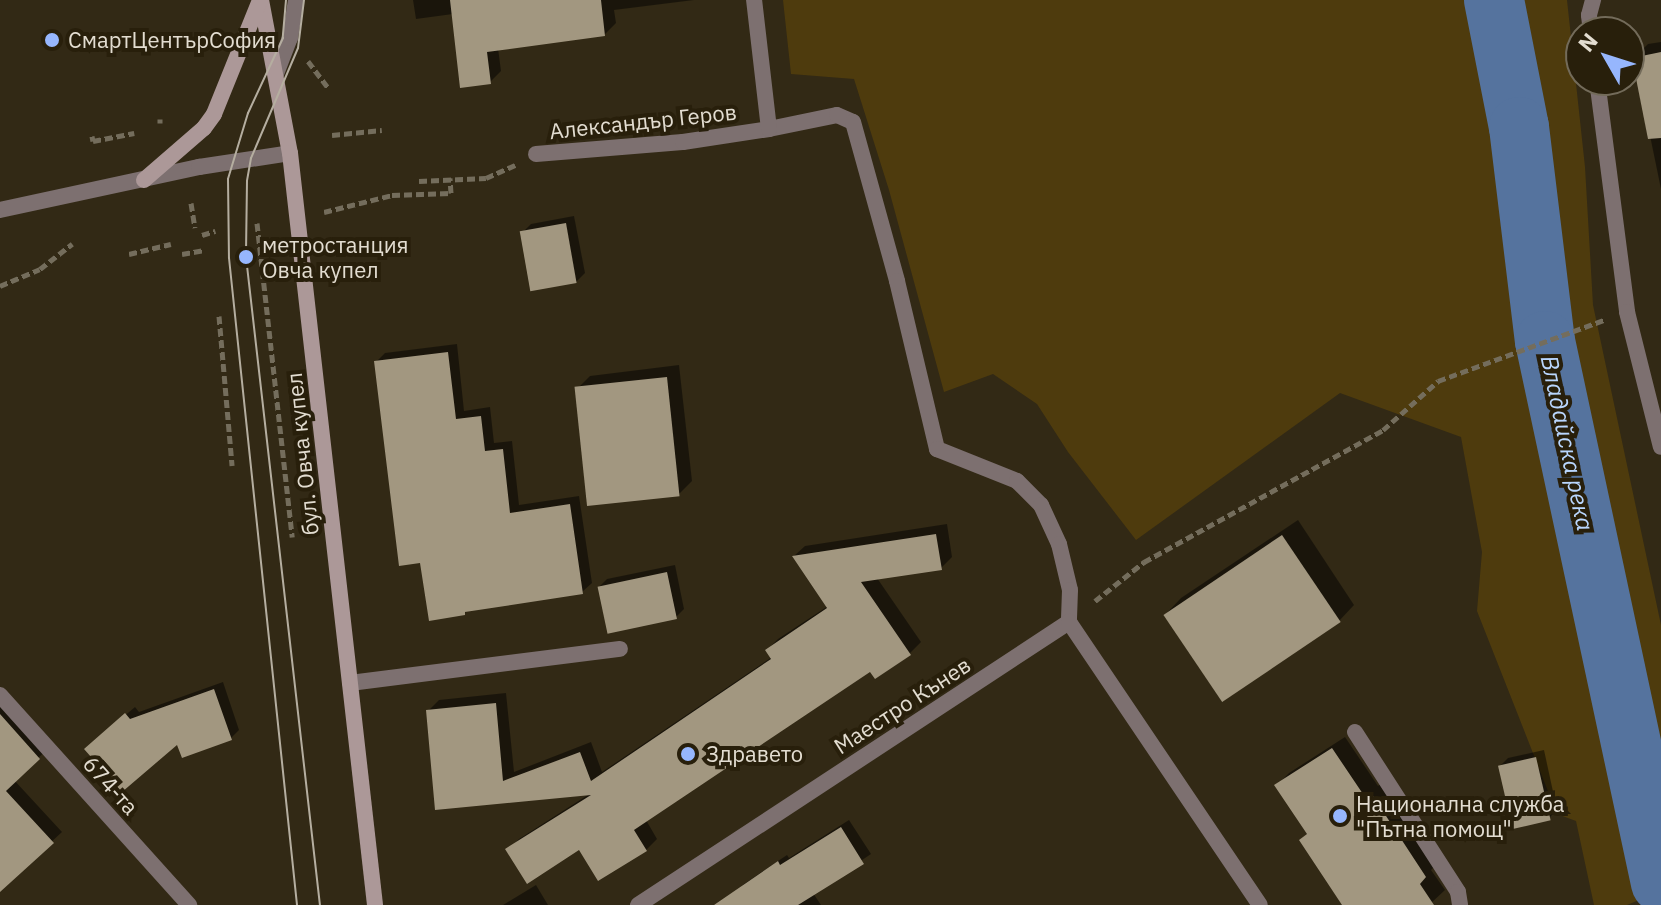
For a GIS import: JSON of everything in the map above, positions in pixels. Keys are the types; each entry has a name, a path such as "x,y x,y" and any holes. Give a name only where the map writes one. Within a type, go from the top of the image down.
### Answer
{"main road":[{"name":"бул. Овча купел","path":"260,0 290,153 375,905"},
{"path":"144,180 204,128 214,114 260,0"}],"street":[{"path":"276,74 290,38 296,0"},
{"name":"Александър Геров","path":"536,154 683,142 769,129 754,0"},
{"path":"1599,96 1627,312 1661,447"},
{"path":"769,129 837,115 853,122 897,281 937,449 1017,481 1041,505 1059,544 1070,590 1069,622 1260,905"},
{"path":"0,210 199,167 290,153"},
{"name":"Маестро Кънев","path":"638,905 1069,622"},
{"path":"350,683 620,649"},
{"name":"674-та","path":"0,695 189,905"},
{"path":"1355,732 1458,892 1460,905"}],"path":[{"path":"332,135 382,130"},
{"path":"92,136 93,141 134,133"},
{"path":"419,181 486,178 536,154"},
{"path":"324,212 392,195 451,193 450,178"},
{"path":"191,203 195,228"},
{"path":"258,223 257,251 292,537"},
{"path":"202,235 215,231"},
{"path":"0,286 40,269 72,244"},
{"path":"129,254 171,244"},
{"path":"182,254 205,250"},
{"path":"1069,622 1144,562 1383,430 1438,381 1627,312"},
{"path":"219,316 232,465"}],"shaded area":[{"path":"783,0 1478,0 1489,50 1530,350 1639,900 1627,905 1594,905 1576,821 1557,814 1477,611 1482,552 1461,437 1340,393 1136,540 1068,452 1037,404 993,374 944,392 889,190 854,79 791,74"},
{"path":"1513,0 1567,0 1565,96 1577,96 1593,305 1661,625 1661,788 1562,305 1537,123"}],"building":[{"path":"450,0 601,0 605,36 487,52 491,84 460,88"},
{"path":"1661,52 1661,138 1648,139 1640,96 1645,96 1645,55"},
{"path":"566,223 577,283 530,291 520,231"},
{"path":"448,352 456,419 481,416 485,451 503,449 510,513 570,504 583,594 465,612 465,615 429,621 420,563 399,566 374,361"},
{"path":"667,377 680,496 587,506 575,387"},
{"path":"936,534 942,570 861,582 911,655 875,679 870,672 634,830 647,851 598,881 579,850 527,884 505,849 591,795 435,810 426,710 496,703 503,781 580,752 591,781 771,659 765,650 827,608 792,556"},
{"path":"1282,535 1341,622 1222,702 1163,615"},
{"path":"667,572 677,619 608,634 598,587"},
{"path":"214,689 232,740 182,758 177,745 122,792 84,749 125,713 130,719"},
{"path":"0,714 40,759 6,791 54,843 0,892"},
{"name":"Национална служба \"Пътна помощ\"","path":"1332,748 1365,797 1371,793 1426,877 1420,884 1434,905 1342,905 1299,840 1307,834 1274,785"},
{"path":"1536,757 1551,820 1513,829 1498,766"},
{"path":"841,827 864,864 798,905 714,905 778,861 780,865"}],"waterway":[{"name":"Владайска река","path":"1494,0 1519,127 1545,341 1661,883"}],"tram line":[{"path":"286,0 283,38 248,113 228,179 229,258 297,905"},
{"path":"304,0 298,48 251,158 247,181 246,257 320,905"}],"place":[{"name":"СмартЦентърСофия","path":"52,40"},
{"name":"метростанция Овча купел","path":"246,257"},
{"name":"Здравето","path":"688,754"},
{"name":"Национална служба \"Пътна помощ\"","path":"1340,816"}]}
